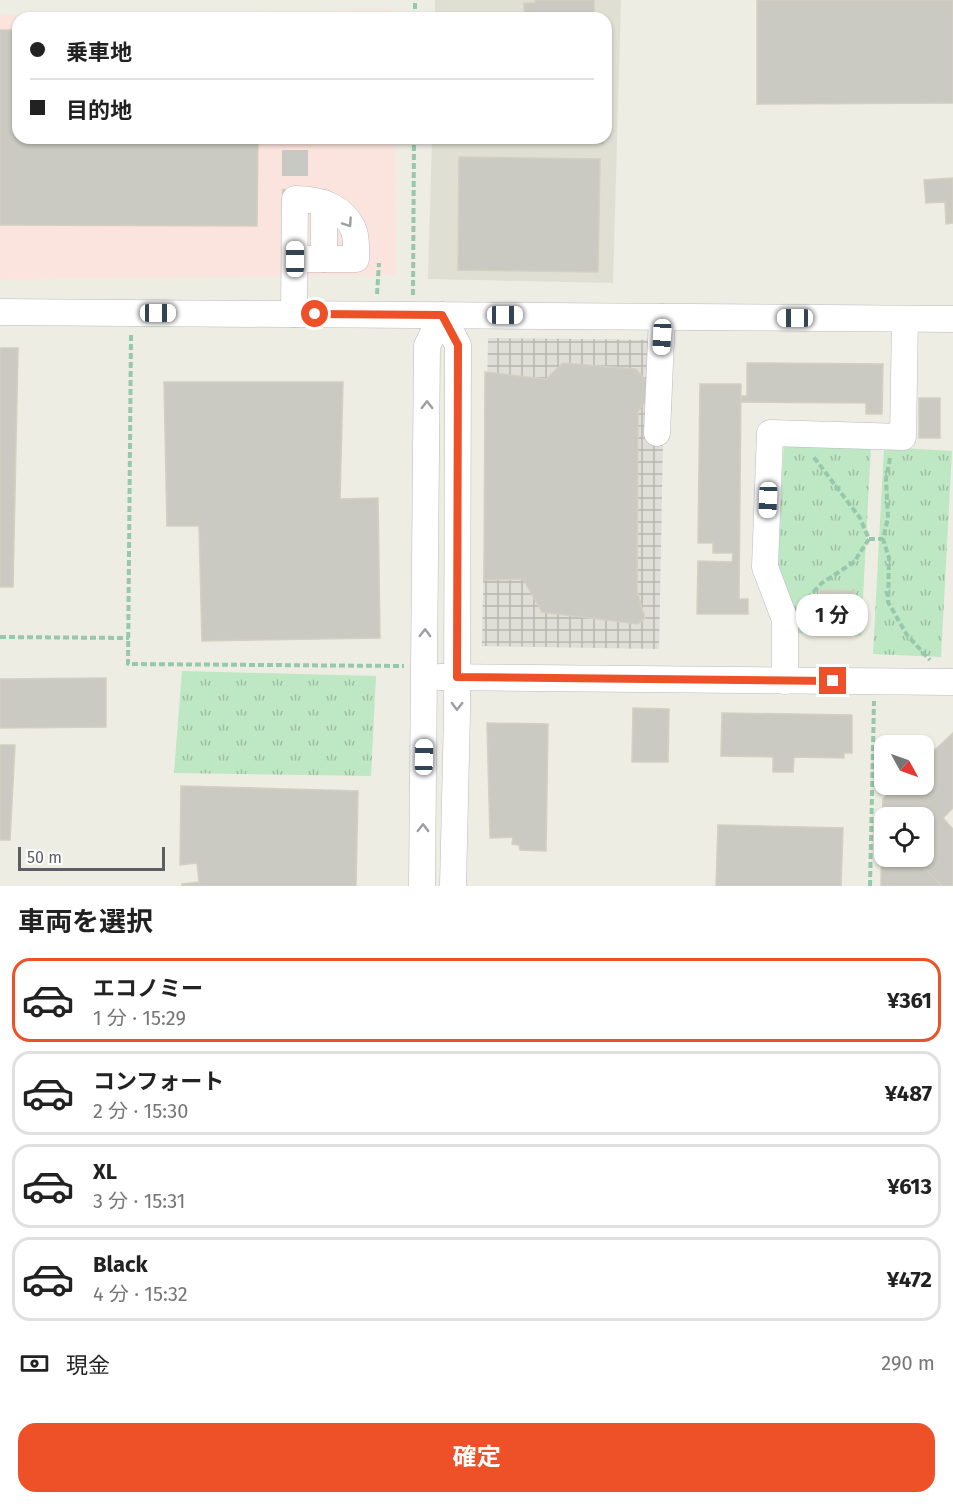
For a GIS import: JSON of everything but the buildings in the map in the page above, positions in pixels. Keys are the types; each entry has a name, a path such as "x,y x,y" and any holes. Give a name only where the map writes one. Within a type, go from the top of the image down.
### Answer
{"street":[{"path":"294,314 295,199 324,203 324,259 295,259"},
{"path":"0,312 953,319"},
{"path":"422,886 417,672 427,346 442,315"},
{"path":"442,315 458,345 457,677 453,886"},
{"path":"657,433 662,317"},
{"path":"786,681 785,620 765,567 770,433 903,437 905,319"},
{"path":"417,672 457,677 953,682"}],"path":[{"path":"413,296 414,144"},
{"path":"377,294 379,262"},
{"path":"131,331 129,664 417,672"},
{"path":"796,434 860,518 869,539"},
{"path":"894,437 886,479 888,518 883,539 889,558 888,602 907,635 932,663"},
{"path":"869,539 883,539"},
{"path":"785,620 822,583 854,562 869,539"},
{"path":"0,638 129,638"},
{"path":"870,886 874,700"}],"shaded area":[{"path":"435,0 621,0 613,283 428,279 432,144 612,144 612,12 435,12"},
{"path":"394,10 394,12 236,12"},
{"path":"0,15 12,15 12,144 395,144 396,275 0,280"},
{"path":"488,338 665,340 659,649 482,646"}],"green space":[{"path":"784,441 871,445 861,636 775,632"},
{"path":"884,447 952,451 941,657 873,654"},
{"path":"182,671 376,676 371,776 174,773"}],"tunnel":[{"path":"295,150 295,199"}],"route":[{"path":"315,314 442,315 458,345 457,677 833,681"}]}
